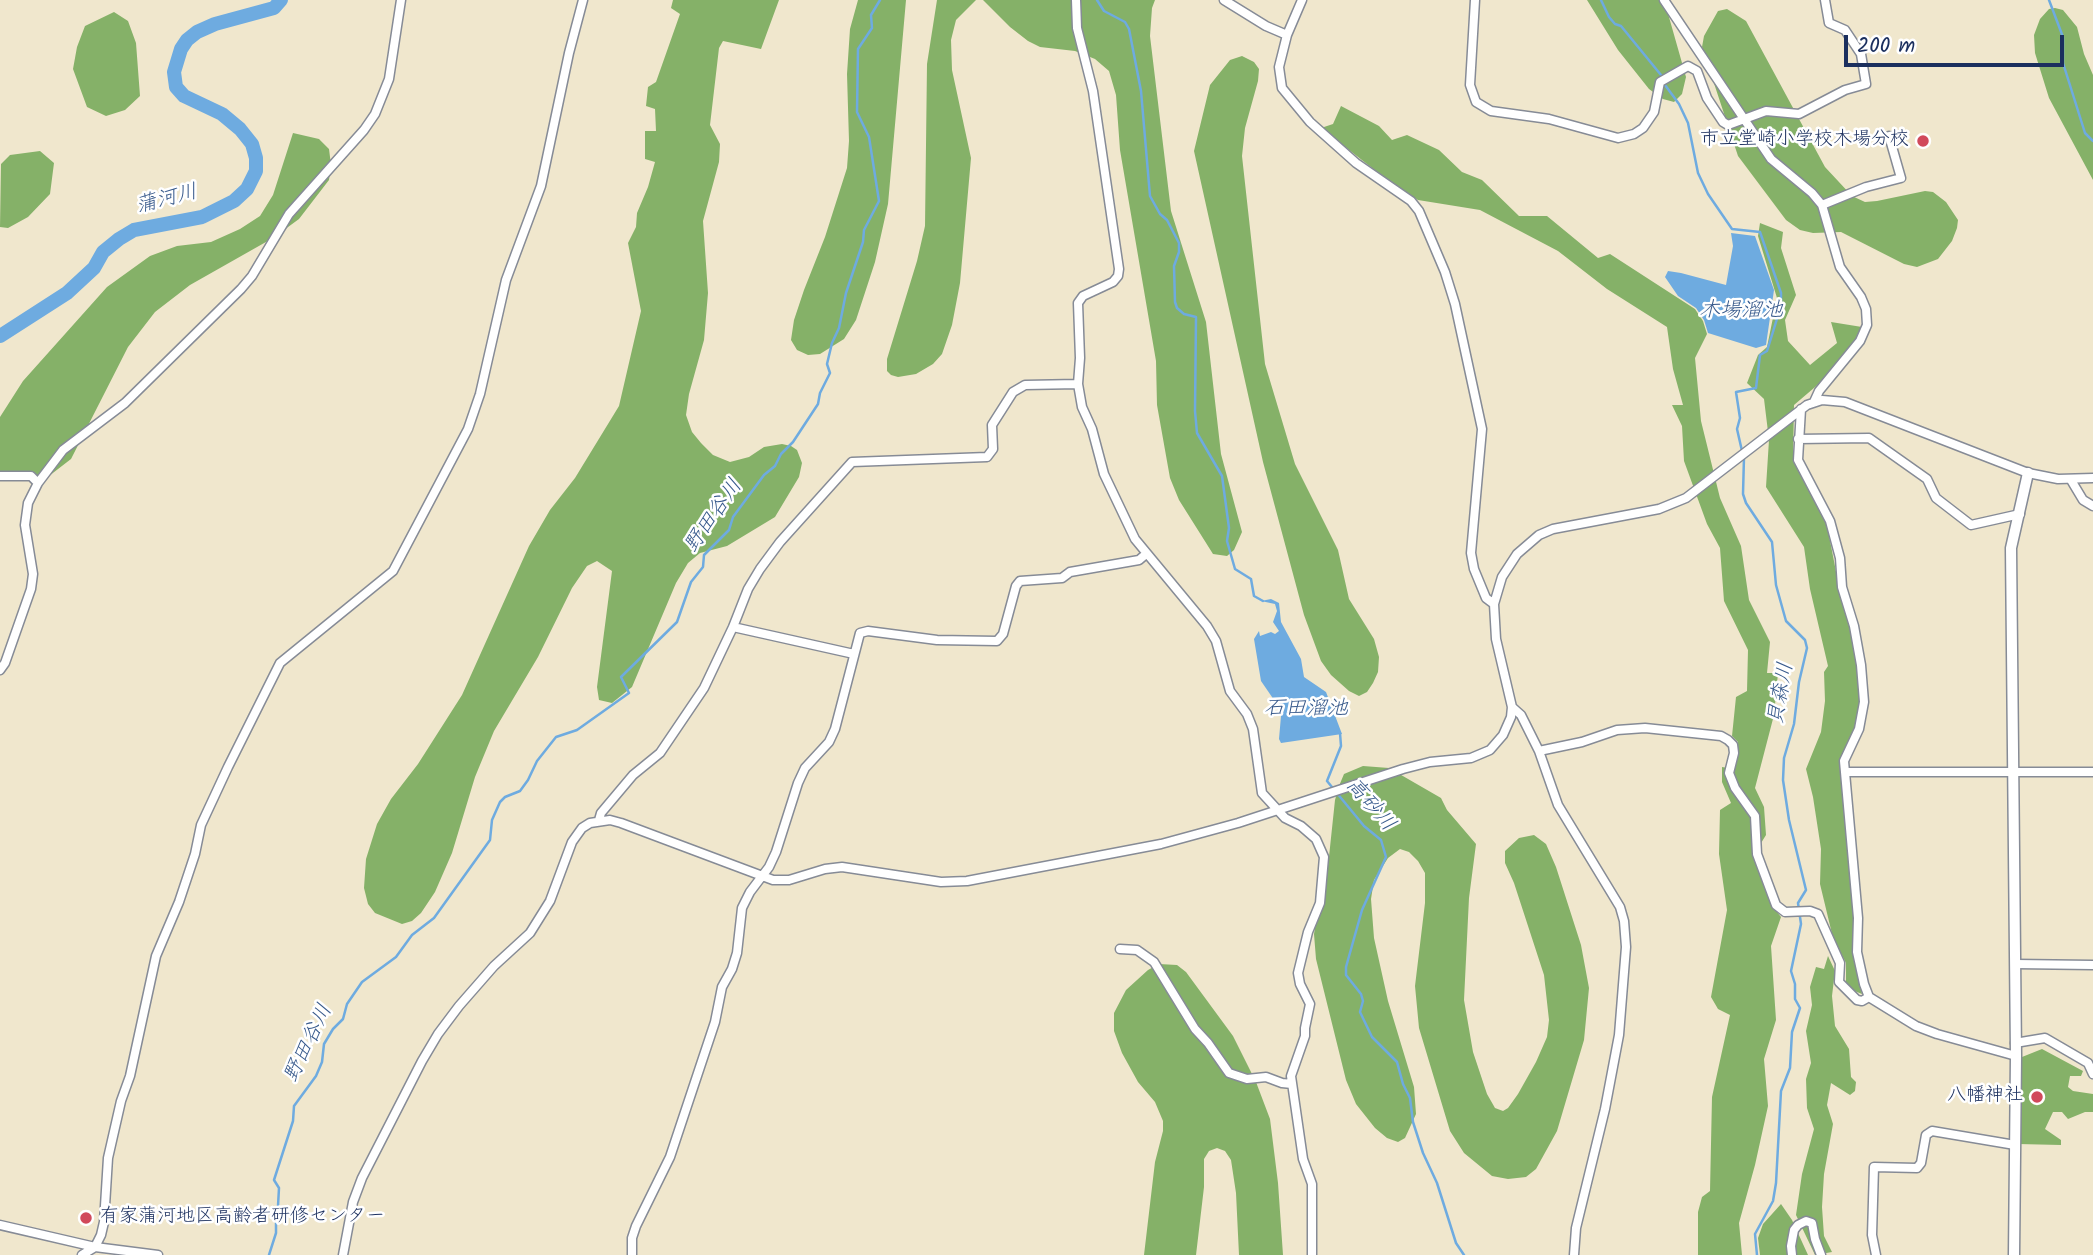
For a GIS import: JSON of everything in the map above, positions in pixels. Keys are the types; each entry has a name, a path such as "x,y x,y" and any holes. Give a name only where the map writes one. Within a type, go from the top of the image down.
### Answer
{"street":[{"path":"0,670 5,663 31,589 33,574 25,525 28,503 38,482 63,450 125,402 241,289 252,276 289,214 364,130 375,114 389,79 401,0"},
{"path":"82,1255 94,1247 104,1222 108,1158 121,1101 130,1076 156,956 179,902 195,854 201,825 280,663 393,570 468,429 480,394 506,280 541,186 583,0"},
{"path":"1076,0 1077,28 1093,90 1119,269 1113,282 1083,296 1078,303 1078,384 1082,407 1092,429 1104,474 1135,539 1216,640 1230,691 1247,714 1253,729 1262,793 1276,810 1316,839 1324,857 1320,903 1308,932 1298,973 1300,984 1310,1004 1304,1044 1291,1072 1303,1158 1312,1184 1312,1255"},
{"path":"1224,0 1286,35"},
{"path":"1302,0 1286,35 1279,67 1279,79 1287,96 1310,122 1356,163 1411,201 1419,211 1446,272 1482,429 1471,553 1474,569 1486,598 1493,604"},
{"path":"1475,0 1470,91 1476,102 1487,109 1549,119 1611,138 1639,132 1657,105 1660,82 1688,66 1699,74 1707,98 1725,124 1730,125 1766,111 1799,114 1844,90 1866,84 1861,54 1845,30 1828,21 1825,0"},
{"path":"1664,0 1771,159 1812,193 1822,205 1840,267 1861,297 1868,317 1860,341 1819,391 1814,402"},
{"path":"1822,205 1866,187 1901,178 1889,136"},
{"path":"599,820 601,813 633,775 666,746 704,688 748,589 760,569 780,542 852,462 987,457 993,449 992,425 1013,392 1025,385 1078,384"},
{"path":"342,1255 353,1202 362,1178 422,1061 459,1006 494,966 530,933 550,901 577,834 582,828 599,820 621,823 762,877 789,880 825,869 842,867 941,882 967,881 1161,844 1238,823 1403,769 1430,762 1481,755 1498,743 1511,716 1512,707 1496,639 1493,604 1496,590 1509,564 1527,544 1566,525 1659,509 1686,498 1801,408 1814,402 1836,400 1855,405 2028,473 2071,480 2093,478"},
{"path":"1801,408 1798,460 1830,521 1840,558 1842,587 1854,626 1861,665 1864,702 1859,729 1844,761 1858,918 1857,952 1864,984 1869,997 1916,1026 2015,1056"},
{"path":"1798,439 1869,438 1927,479 1936,498 1971,525 2020,514"},
{"path":"2014,1255 2015,964 2011,548 2028,473"},
{"path":"0,476 30,476 38,482"},
{"path":"2071,480 2083,500 2093,506"},
{"path":"632,1255 632,1238 636,1226 670,1157 715,1021 722,987 732,969 737,953 742,908 776,852 805,768 829,742 835,729 858,636 863,631 937,640 997,641 1003,634 1016,586 1020,581 1062,578 1070,572 1139,560 1146,554"},
{"path":"733,627 854,654"},
{"path":"1512,707 1521,715 1539,751 1558,805 1620,906 1624,922 1626,947 1619,1035 1605,1109 1576,1228 1574,1255"},
{"path":"1539,751 1582,742 1617,730 1645,728 1721,736 1728,740 1733,745 1734,753 1730,766 1731,780 1755,816 1757,854 1776,905 1785,912 1815,912 1821,918 1828,941 1840,963 1839,982 1857,1000 1862,1001 1869,997"},
{"path":"1845,772 2093,772"},
{"path":"1120,949 1138,950 1154,962 1195,1029 1229,1073 1247,1079 1266,1077 1292,1084"},
{"path":"2015,964 2093,965"},
{"path":"2015,1042 2045,1038 2088,1063 2093,1074"},
{"path":"1876,1255 1872,1235 1874,1167 1917,1167 1921,1163 1926,1135 1932,1130 2015,1145"},
{"path":"1792,1255 1791,1238 1794,1230 1806,1221 1812,1223 1821,1255"},
{"path":"0,1224 94,1247 158,1255"}],"green space":[{"path":"673,0 779,0 761,49 723,41 719,48 710,125 720,144 719,162 703,221 708,293 704,340 686,415 692,432 701,443 713,455 730,462 749,457 764,447 782,444 791,446 797,450 802,463 799,477 775,517 727,546 700,553 688,563 676,583 632,687 612,703 599,700 597,687 612,571 597,561 587,566 572,588 538,657 494,731 475,777 452,853 435,892 421,913 412,921 402,924 375,913 368,904 364,888 366,859 377,824 462,695 529,546 619,406 641,311 628,243 636,227 637,213 655,162 645,159 645,131 656,131 655,109 646,106 648,87 656,82 680,14 671,8"},
{"path":"858,0 906,0 888,204 875,262 856,320 844,339 820,354 808,355 797,350 791,340 794,320 847,168 847,74 850,29"},
{"path":"937,0 976,0 956,20 951,40 952,70 971,158 960,283 952,325 942,354 933,364 916,374 898,377 887,371 887,359 925,226 927,64"},
{"path":"983,0 1155,0 1150,36 1171,211 1206,322 1221,454 1242,532 1234,550 1227,556 1213,554 1179,500 1170,478 1157,405 1156,361 1120,150 1116,95 1109,71 1095,59 1075,51 1040,47 1028,41"},
{"path":"1587,0 1662,0 1665,3 1686,77 1682,94 1674,102 1663,99 1649,89 1618,50"},
{"path":"1727,9 1746,21 1825,167 1852,196 1865,202 1925,191 1933,192 1946,202 1958,220 1957,228 1952,241 1938,259 1917,267 1904,264 1841,232 1813,233 1800,230 1786,220 1738,156 1702,47 1704,36 1718,11"},
{"path":"2049,9 2063,10 2077,27 2093,75 2093,180 2049,98 2035,53 2034,35 2040,19"},
{"path":"114,12 128,21 136,43 140,96 125,110 106,116 87,107 73,69 85,26"},
{"path":"1242,56 1254,62 1259,69 1245,128 1242,156 1265,364 1295,464 1338,550 1349,599 1374,639 1379,657 1378,672 1367,692 1359,696 1331,675 1321,661 1304,615 1263,462 1194,151 1210,85 1230,60"},
{"path":"1341,106 1379,126 1392,140 1407,135 1439,150 1462,172 1482,180 1519,216 1547,216 1598,258 1610,254 1695,309 1703,321 1707,334 1695,358 1701,421 1720,498 1741,546 1749,600 1770,642 1767,673 1778,673 1774,715 1755,788 1764,807 1766,835 1753,856 1773,907 1781,917 1771,946 1776,1020 1764,1059 1768,1106 1739,1223 1742,1255 1698,1255 1698,1212 1702,1197 1710,1191 1712,1097 1730,1015 1718,1009 1711,997 1727,910 1719,854 1720,810 1731,803 1722,782 1722,767 1734,769 1738,742 1732,736 1736,697 1747,691 1748,650 1724,601 1720,548 1707,524 1684,461 1682,426 1672,405 1683,405 1673,369 1667,327 1607,289 1558,251 1480,210 1418,200 1390,182 1321,128 1333,124"},
{"path":"293,133 319,139 329,149 331,165 329,180 299,219 273,238 190,285 155,312 128,347 71,459 49,476 27,481 0,472 0,417 23,381 107,287 150,256 177,246 211,242 240,229 260,216 273,195"},
{"path":"40,151 54,163 50,194 28,217 8,228 0,227 1,164 10,155"},
{"path":"1760,223 1783,232 1781,248 1796,295 1785,320 1788,341 1810,365 1837,343 1831,322 1862,327 1854,345 1821,382 1794,405 1793,461 1826,520 1855,649 1861,701 1856,727 1841,760 1855,918 1855,950 1862,994 1852,990 1846,983 1846,963 1833,938 1820,884 1821,849 1806,769 1821,732 1825,701 1824,672 1828,666 1810,589 1804,547 1766,487 1769,440 1764,399 1747,383 1758,355 1767,347 1777,298 1758,236"},
{"path":"1363,766 1389,768 1441,798 1447,810 1476,844 1469,898 1464,1000 1473,1052 1487,1094 1495,1108 1503,1111 1518,1094 1536,1062 1547,1037 1549,1020 1544,975 1505,863 1505,851 1519,838 1534,835 1546,844 1556,867 1581,945 1589,988 1584,1040 1557,1131 1536,1169 1526,1177 1508,1179 1492,1176 1464,1153 1450,1131 1419,1028 1415,986 1425,903 1425,873 1409,852 1400,849 1388,858 1374,880 1371,899 1374,938 1388,1001 1414,1087 1416,1114 1405,1138 1398,1142 1387,1138 1375,1128 1356,1104 1346,1080 1316,959 1314,934 1326,885 1335,800 1339,786 1344,774"},
{"path":"1828,956 1835,971 1832,996 1835,1026 1849,1049 1851,1077 1856,1082 1855,1091 1850,1095 1831,1083 1827,1105 1833,1124 1824,1174 1822,1207 1824,1236 1832,1252 1815,1255 1796,1215 1802,1174 1814,1129 1807,1108 1806,1079 1811,1063 1806,1031 1812,1005 1810,987 1816,967 1824,969"},
{"path":"1159,964 1177,965 1186,972 1233,1036 1256,1082 1270,1119 1283,1255 1239,1255 1236,1193 1231,1160 1225,1151 1217,1148 1209,1151 1204,1159 1204,1187 1196,1255 1144,1255 1155,1162 1163,1121 1155,1102 1138,1082 1122,1053 1114,1031 1114,1013 1126,990"},
{"path":"2042,1049 2083,1071 2081,1076 2070,1076 2068,1087 2073,1091 2093,1094 2093,1112 2085,1112 2068,1119 2062,1112 2053,1112 2045,1129 2061,1140 2061,1145 2018,1144 2017,1059"},
{"path":"1781,1204 1792,1220 1808,1255 1760,1255 1758,1238 1763,1224"}],"water":[{"name":"木場溜池","path":"1731,233 1755,236 1774,290 1766,345 1756,348 1708,333 1696,308 1678,296 1665,277 1668,271 1726,285 1733,246"},
{"name":"石田溜池","path":"1271,599 1279,603 1281,622 1301,659 1304,677 1326,692 1342,734 1281,743 1281,716 1261,681 1254,639 1259,631 1260,636 1279,631 1273,622 1277,611 1275,604 1261,601"}],"waterway":[{"name":"蒲河川","path":"0,336 67,293 94,268 103,252 134,230 202,217 234,201 247,189 256,171 252,144 240,129 222,114 184,96 176,87 174,72 181,49 197,32 215,24 274,8 281,0"},
{"name":"野田谷川","path":"269,1255 279,1214 279,1188 274,1180 293,1121 294,1106 316,1076 322,1062 324,1044 343,1019 347,1004 362,982 396,957 412,935 434,918 490,840 492,820 500,802 520,791 537,761 556,737 577,730 629,693 621,677 677,622 691,582 703,567 704,555 729,530 733,517 764,475 775,466 818,404 820,393 830,373 827,364 863,242 864,230 879,201 869,137 857,112 858,49 872,28 871,15 880,0"},
{"path":"1097,0 1104,11 1125,22 1129,29 1141,91 1150,196 1179,243 1174,266 1177,308 1184,314 1196,317 1197,433 1222,476 1229,528 1227,541 1235,569 1251,579 1254,596 1263,601"},
{"name":"貝森川","path":"1601,0 1609,17 1621,26 1661,75"},
{"path":"2049,0 2063,37 2063,63 2085,133 2093,141"},
{"name":"貝森川","path":"1665,85 1679,104 1688,123 1698,173 1708,194 1732,229 1760,232 1781,293 1781,306 1767,351 1760,355 1756,388 1736,392 1740,418 1737,429 1742,451"},
{"name":"貝森川","path":"1744,457 1743,494 1772,542 1776,585 1786,621 1805,640 1807,648 1799,682 1794,724 1784,758 1783,780 1789,820 1806,890 1798,903 1801,924 1791,971 1795,984 1795,999 1800,1008 1792,1032 1790,1068 1781,1091 1773,1201 1755,1234 1757,1255"},
{"name":"高砂川","path":"1340,733 1341,746 1327,781 1364,826 1381,840 1386,857 1362,910 1346,975 1361,994 1363,1001 1360,1012 1372,1037 1397,1062 1410,1098 1413,1122 1423,1153 1437,1183 1456,1243 1464,1255"}],"place":[{"name":"市立堂崎小学校木場分校","path":"1923,141"},
{"name":"八幡神社","path":"2037,1097"},
{"name":"有家蒲河地区高齢者研修センター","path":"86,1218"}]}
